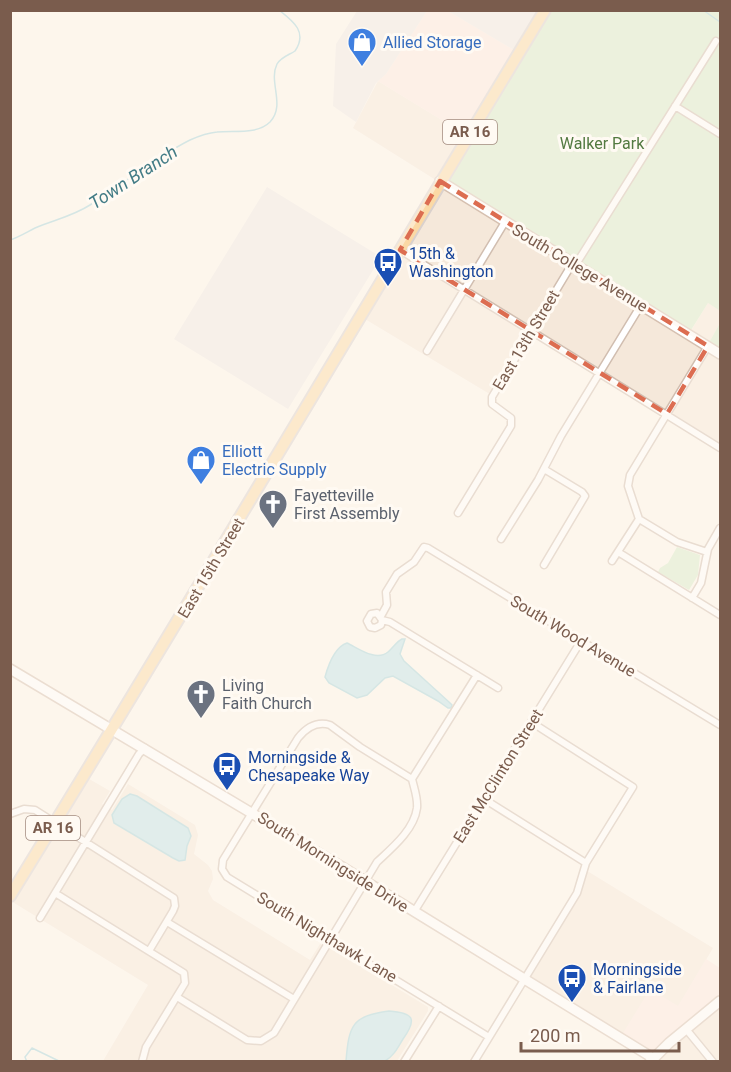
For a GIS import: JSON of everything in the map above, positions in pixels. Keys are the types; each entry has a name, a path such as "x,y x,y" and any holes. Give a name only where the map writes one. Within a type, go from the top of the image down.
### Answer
{"main road":[{"name":"East 15th Street","path":"10,896 113,730 440,181 545,10"}],"street":[{"name":"East 13th Street","path":"459,513 511,426 511,418 492,404 492,397 569,269 578,261 716,41"},
{"path":"675,106 720,134"},
{"name":"South College Avenue","path":"440,181 720,354"},
{"path":"427,351 505,222"},
{"path":"400,250 720,448"},
{"path":"501,539 641,305"},
{"path":"707,552 677,542 639,519 628,480 708,346"},
{"path":"543,469 585,496 544,565"},
{"path":"612,561 639,519"},
{"path":"692,598 701,583 707,552 720,528"},
{"name":"South Wood Avenue","path":"477,675 382,618 387,604 386,592 397,574 414,562 424,547 720,725"},
{"path":"618,552 720,615"},
{"name":"East McClinton Street","path":"414,912 581,641"},
{"name":"South Morningside Drive","path":"10,669 366,881 652,1060"},
{"path":"177,997 244,1038 254,1041 265,1040 274,1033 377,862 402,837 414,818 417,804 412,779 477,675 498,688"},
{"path":"474,1062 577,892 586,863 633,787 531,722"},
{"path":"252,813 302,733 318,723 330,725 360,747 412,779"},
{"path":"40,918 139,754 145,748"},
{"path":"484,799 586,863"},
{"path":"10,814 24,809 35,810 174,898 175,906 149,951"},
{"name":"South Nighthawk Lane","path":"252,813 223,860 224,873 489,1037"},
{"path":"55,893 184,973 185,982 146,1047 142,1062"},
{"path":"167,922 294,999"},
{"path":"652,1060 720,1001"},
{"path":"404,1062 439,1006"},
{"path":"686,1029 713,1062"}],"highlighted area":[{"path":"440,181 708,346 667,414 400,250"}],"shaded area":[{"name":"Allied Storage","path":"357,11 427,11 386,74 376,83 356,122 333,106 336,44"},
{"path":"427,11 448,11 519,53 468,136 378,81 386,74"},
{"name":"Allied Storage","path":"448,11 545,11 519,53"},
{"path":"378,81 468,136 689,334 708,303 720,311 720,323 707,346 720,354 720,448 532,331 493,396 360,316 439,182 353,128"},
{"path":"267,187 381,257 288,409 174,339"},
{"path":"84,776 110,791 102,804 112,810 128,784 195,825 198,835 194,854 212,871 213,879 208,891 213,900 310,960 320,944 334,950 428,1007 428,1011 397,1061 103,1061 148,985 11,901 10,896"},
{"path":"584,869 713,948 678,1007 620,1038 525,979 577,893"},
{"path":"706,959 720,968 720,1001 653,1058 620,1038 650,989 678,1006"},
{"path":"720,1007 720,1061 658,1062 667,1050"}],"green space":[{"name":"Walker Park","path":"545,11 720,11 720,311 708,303 688,335 440,181"},
{"path":"720,323 720,354 707,346"},
{"path":"677,547 700,555 698,575 689,590 658,572 668,563"}],"water":[{"path":"402,639 405,639 400,654 404,661 452,705 451,708 393,676 385,678 367,695 357,698 329,683 325,677 330,662 339,648 347,643 378,656 388,652"},
{"path":"130,794 137,796 188,828 191,836 185,860 179,861 173,858 114,823 112,815 122,799"},
{"path":"389,1011 403,1013 411,1018 408,1032 393,1054 381,1062 346,1061 349,1039 355,1024 367,1016"}],"waterway":[{"name":"Town Branch","path":"10,240 84,209 190,140 213,132 258,129 270,122 277,108 274,78 277,64 295,51 300,38 294,23 279,10"},
{"path":"703,10 720,22"},
{"path":"27,1062 25,1057 32,1048 61,1062"}],"place":[{"name":"Allied Storage","path":"362,68"},
{"name":"15th & Washington","path":"388,288"},
{"name":"Elliott Electric Supply","path":"201,486"},
{"name":"Fayetteville First Assembly","path":"273,530"},
{"name":"Living Faith Church","path":"201,720"},
{"name":"Morningside & Chesapeake Way","path":"227,792"},
{"name":"Morningside & Fairlane","path":"572,1004"}]}
